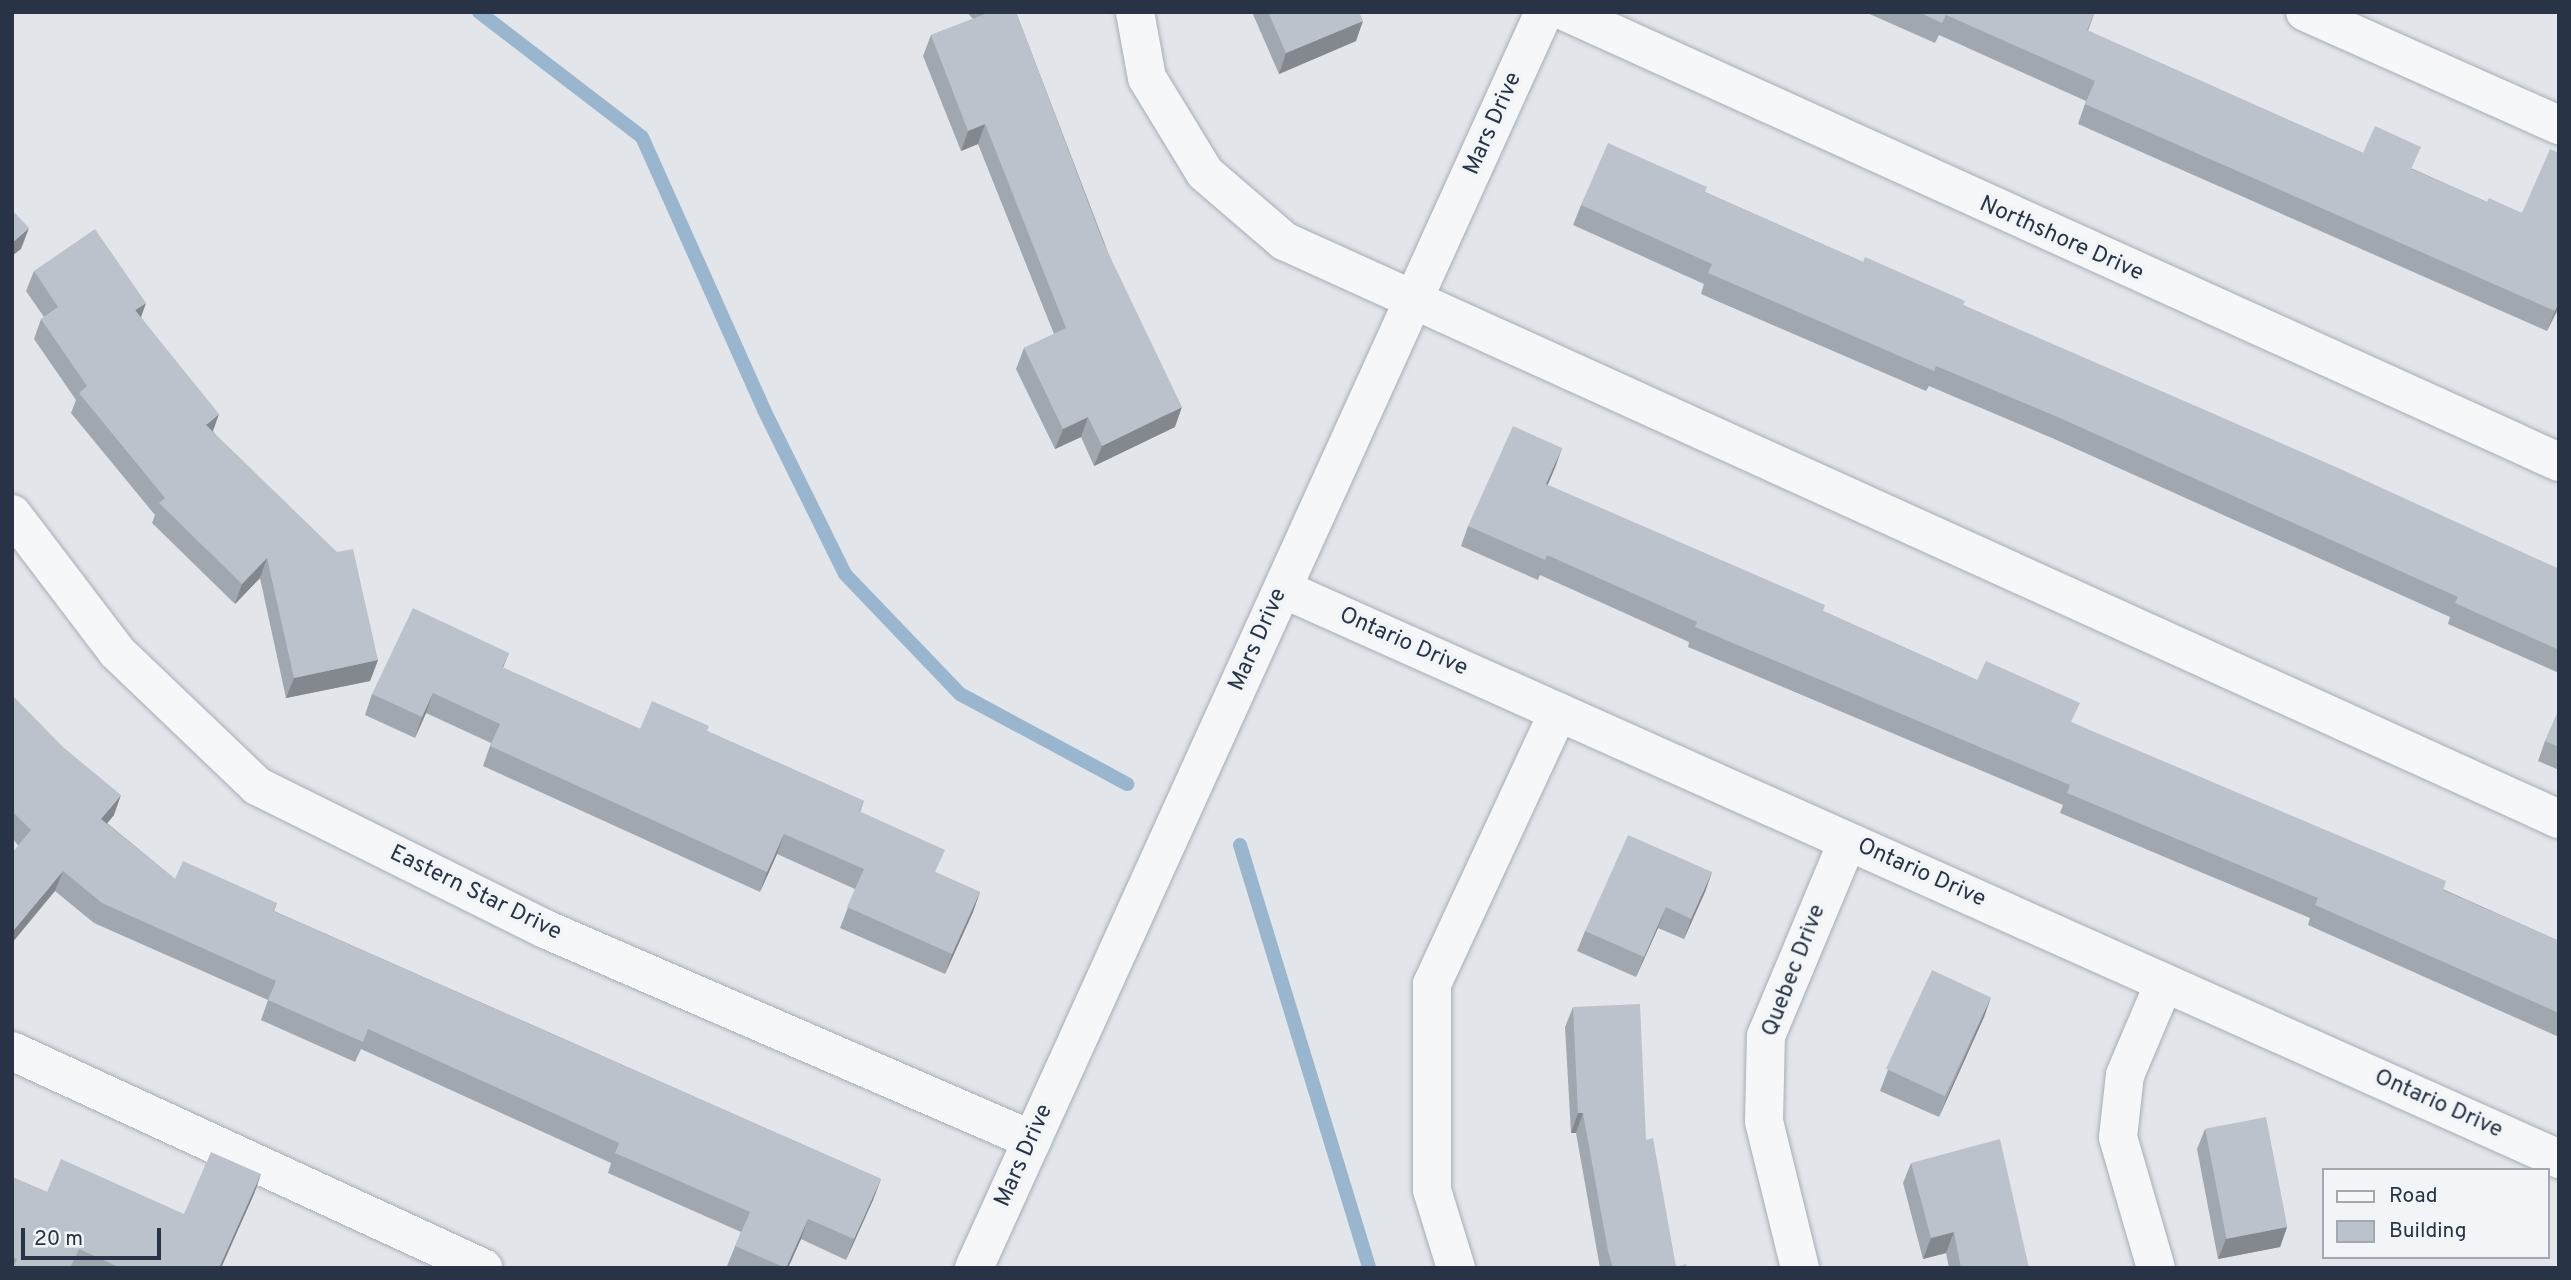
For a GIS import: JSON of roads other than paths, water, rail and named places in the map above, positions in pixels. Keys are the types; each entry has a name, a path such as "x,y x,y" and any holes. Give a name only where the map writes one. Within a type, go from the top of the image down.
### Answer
{"street":[{"path":"1135,12 1147,78 1205,173 1284,241 1415,299 1471,329 2559,819"},
{"name":"Mars Drive","path":"974,1268 1544,12"},
{"name":"Northshore Drive","path":"1566,12 2559,462"},
{"path":"2305,12 2559,125"},
{"name":"Eastern Star Drive","path":"12,514 117,652 257,786 545,929 1032,1140"},
{"name":"Ontario Drive","path":"1283,589 2559,1159"},
{"path":"1455,1268 1432,1190 1432,984 1558,712"},
{"name":"Quebec Drive","path":"1800,1268 1763,1121 1766,1036 1847,842"},
{"path":"2156,1268 2118,1137 2125,1075 2164,983"},
{"path":"12,1051 483,1268"}],"waterway":[{"path":"479,12 642,137 764,410 845,574 960,694 1127,784"},
{"path":"1240,845 1369,1268"}]}
